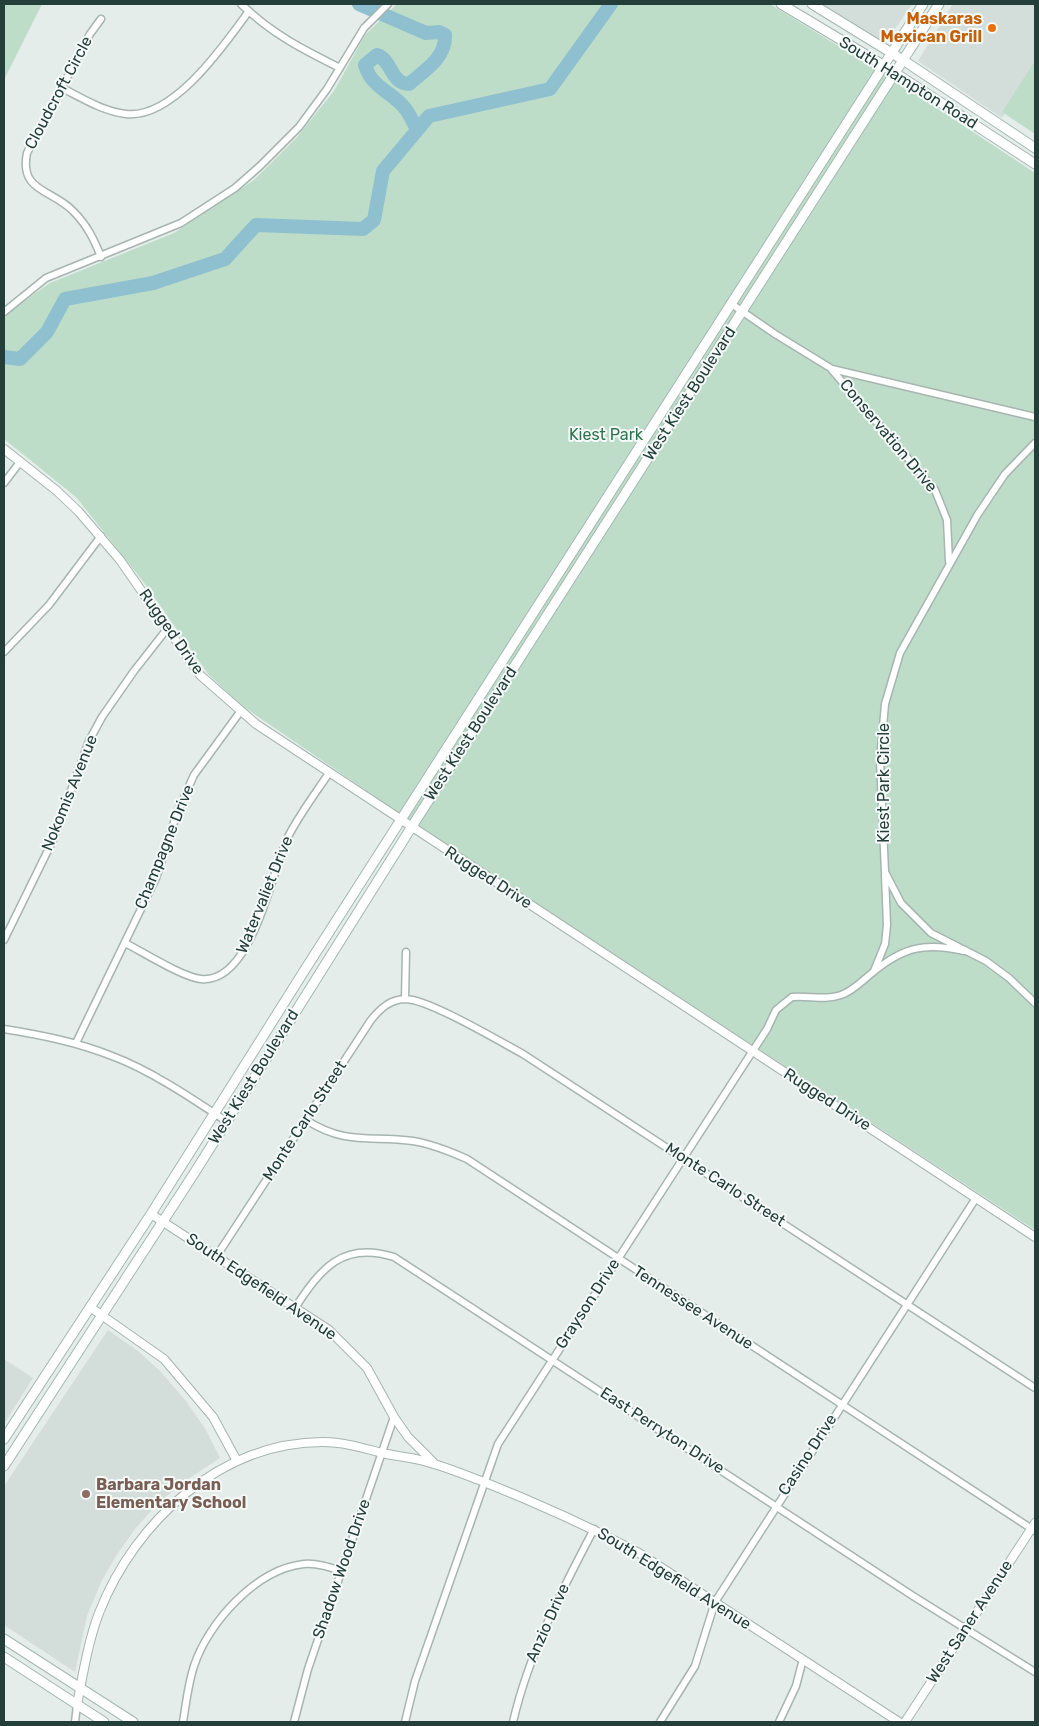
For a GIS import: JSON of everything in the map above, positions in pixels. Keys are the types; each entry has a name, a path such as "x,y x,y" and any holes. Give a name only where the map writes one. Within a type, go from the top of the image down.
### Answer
{"main road":[{"name":"South Hampton Road","path":"781,4 895,73 1035,164"},
{"name":"South Hampton Road","path":"812,4 903,60 1035,148"},
{"name":"West Kiest Boulevard","path":"4,1440 151,1214 730,303 923,4"},
{"name":"West Kiest Boulevard","path":"4,1466 7,1452 57,1384 163,1222 318,975 940,4"},
{"path":"812,24 821,9"},
{"path":"306,968 318,975"},
{"path":"45,1376 57,1384"},
{"path":"4,1639 133,1722"},
{"path":"4,1657 104,1722"}],"street":[{"path":"241,4 268,28 288,42 340,68"},
{"path":"4,312 46,278 181,223 235,188 299,127 340,68 364,28 388,4"},
{"path":"62,88 109,111 128,114 147,112 166,102 184,87 218,52 249,11"},
{"name":"Cloudcroft Circle","path":"101,19 90,34 27,152 25,164 26,175 39,188 59,200 82,220 89,230 101,257"},
{"name":"Conservation Drive","path":"730,303 775,334 832,369 1035,418"},
{"name":"Conservation Drive","path":"832,369 935,490 942,502 947,520 949,563"},
{"name":"Kiest Park Circle","path":"1035,443 1006,474 978,514 900,653 885,704 880,762 885,872 901,903 920,924 964,951 986,961 1010,978 1035,1003"},
{"name":"Rugged Drive","path":"4,449 63,496 101,536 200,675 240,712 412,828 1035,1237"},
{"path":"4,483 20,462"},
{"path":"4,652 49,605 101,536"},
{"name":"Nokomis Avenue","path":"4,940 53,840 89,742 102,717 167,629"},
{"name":"Champagne Drive","path":"76,1043 156,878 177,813 191,782 212,748 240,712"},
{"name":"Watervaliet Drive","path":"125,943 189,975 201,979 222,975 231,968 239,959 257,921 288,836 329,773"},
{"name":"Grayson Drive","path":"874,972 885,944 887,925 885,872"},
{"name":"Grayson Drive","path":"405,1722 415,1682 498,1444 752,1052 776,1010 786,999 798,996 830,998 843,995 874,972 916,947 931,946 964,951"},
{"path":"405,999 406,952"},
{"name":"Monte Carlo Street","path":"216,1257 377,1013 384,1006 405,999 427,1005 524,1054 1035,1388"},
{"path":"4,1029 76,1043 114,1056 187,1095 226,1121"},
{"name":"Tennessee Avenue","path":"306,1120 322,1130 346,1138 412,1141 446,1150 467,1160 1034,1528"},
{"name":"Casino Drive","path":"660,1722 695,1666 715,1602 775,1506 976,1198"},
{"name":"South Edgefield Avenue","path":"151,1214 329,1330 355,1355 377,1383 394,1417 408,1437 434,1463"},
{"name":"East Perryton Drive","path":"295,1308 313,1280 327,1266 344,1256 361,1251 379,1252 406,1263 775,1506 1035,1672"},
{"path":"90,1307 138,1339 170,1366 213,1417 237,1460"},
{"name":"Shadow Wood Drive","path":"294,1722 308,1669 394,1417"},
{"name":"South Edgefield Avenue","path":"77,1705 89,1644 99,1614 122,1565 135,1546 172,1505 198,1484 237,1460 266,1449 314,1442 352,1444 382,1453 434,1463 547,1506 639,1553 899,1722"},
{"name":"West Saner Avenue","path":"905,1722 1034,1528"},
{"name":"Anzio Drive","path":"513,1722 521,1687 532,1655 549,1616 594,1529"},
{"path":"183,1722 194,1666 212,1629 232,1604 264,1579 291,1566 314,1564 341,1571"},
{"path":"779,1722 796,1686 803,1659"},
{"path":"74,1722 77,1705"}],"shaded area":[{"path":"822,4 912,4 885,44"},
{"path":"953,4 1035,4 1035,66 1002,118 918,61"},
{"name":"Barbara Jordan Elementary School","path":"108,1330 138,1351 161,1372 186,1401 206,1430 220,1458 191,1477 159,1502 135,1529 116,1556 102,1580 87,1616 75,1672 4,1625 4,1486"},
{"path":"4,1359 33,1378 4,1424"}],"green space":[{"path":"4,4 42,4 4,80"},
{"name":"Kiest Park","path":"397,4 770,4 905,87 1035,173 1035,1230 418,826 241,705 208,674 145,584 76,497 4,439 4,315 50,283 174,233 254,180 297,137 334,91 365,35"},
{"path":"1035,61 1035,134 1002,112"}],"waterway":[{"path":"359,4 426,33 439,32 445,35 442,50 438,57 409,84 399,80 386,62 377,55 365,65 376,84 405,108 417,130"},
{"path":"4,357 20,359 47,332 65,299 153,283 225,259 256,225 363,229 374,220 383,171 429,116 550,89 611,4"}],"place":[{"name":"Maskaras Mexican Grill","path":"992,28"},
{"name":"Barbara Jordan Elementary School","path":"86,1494"}]}
